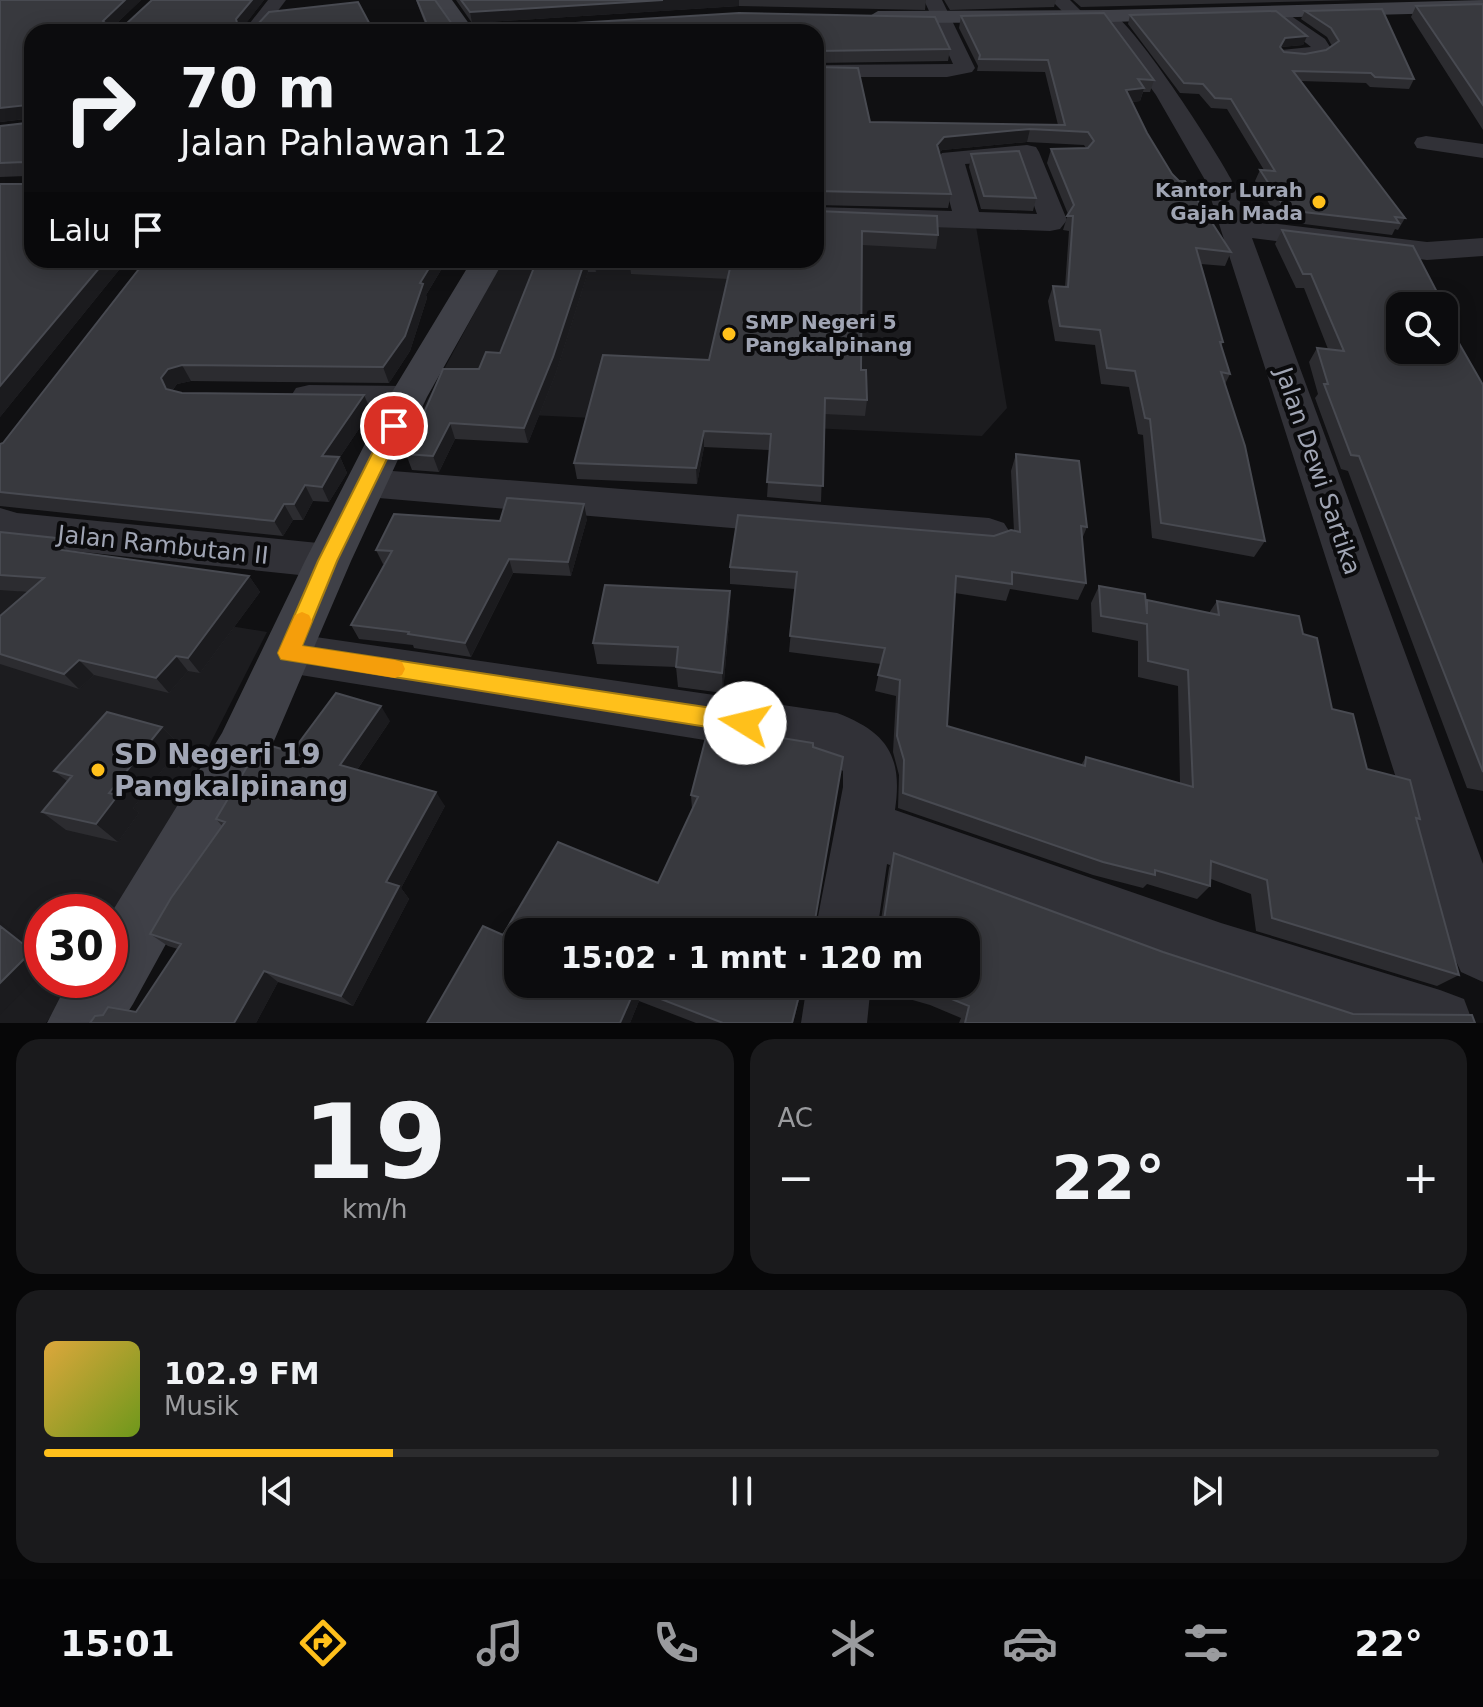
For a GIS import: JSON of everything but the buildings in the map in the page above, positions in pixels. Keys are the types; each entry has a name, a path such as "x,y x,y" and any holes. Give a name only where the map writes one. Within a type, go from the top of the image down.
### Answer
{"street":[{"path":"258,24 277,0"},
{"path":"444,0 465,24"},
{"name":"Jalan Dewi Sartika","path":"1060,0 1092,16 1152,70 1183,116 1218,180 1483,950"},
{"path":"861,16 937,9 1092,16 1483,6"},
{"path":"824,71 947,71 965,68 937,9"},
{"path":"1278,12 1318,43 1322,50 1310,54 1288,54"},
{"path":"1426,143 1483,151"},
{"path":"824,215 968,221 1052,223 1039,152 951,158 968,221"},
{"path":"1236,227 1427,251 1483,247"},
{"path":"128,946 242,751 328,561 408,397 483,268"},
{"path":"268,396 408,397"},
{"path":"367,483 581,498 989,534"},
{"name":"Jalan Rambutan II","path":"0,524 221,552 328,561"},
{"path":"288,653 837,737 854,744 865,755 871,771 848,918"},
{"path":"862,826 1144,930 1351,998 1440,1023"},
{"path":"82,1023 97,998"},
{"path":"834,1023 837,998"}],"shaded area":[{"name":"SMP Negeri 5 Pangkalpinang","path":"824,219 976,226 1007,408 982,436 422,410 499,268 824,268"},
{"name":"SD Negeri 19 Pangkalpinang","path":"0,588 267,632 128,905 128,894 24,894 24,998 63,998 46,1023 0,1023"}],"slow traffic":[{"path":"302,621 288,653 395,669"}],"place":[{"name":"Kantor Lurah Gajah Mada","path":"1319,202"},
{"name":"SMP Negeri 5 Pangkalpinang","path":"729,334"},
{"name":"SD Negeri 19 Pangkalpinang","path":"98,770"}],"route":[{"path":"394,426 328,561 288,653 745,723"}]}
